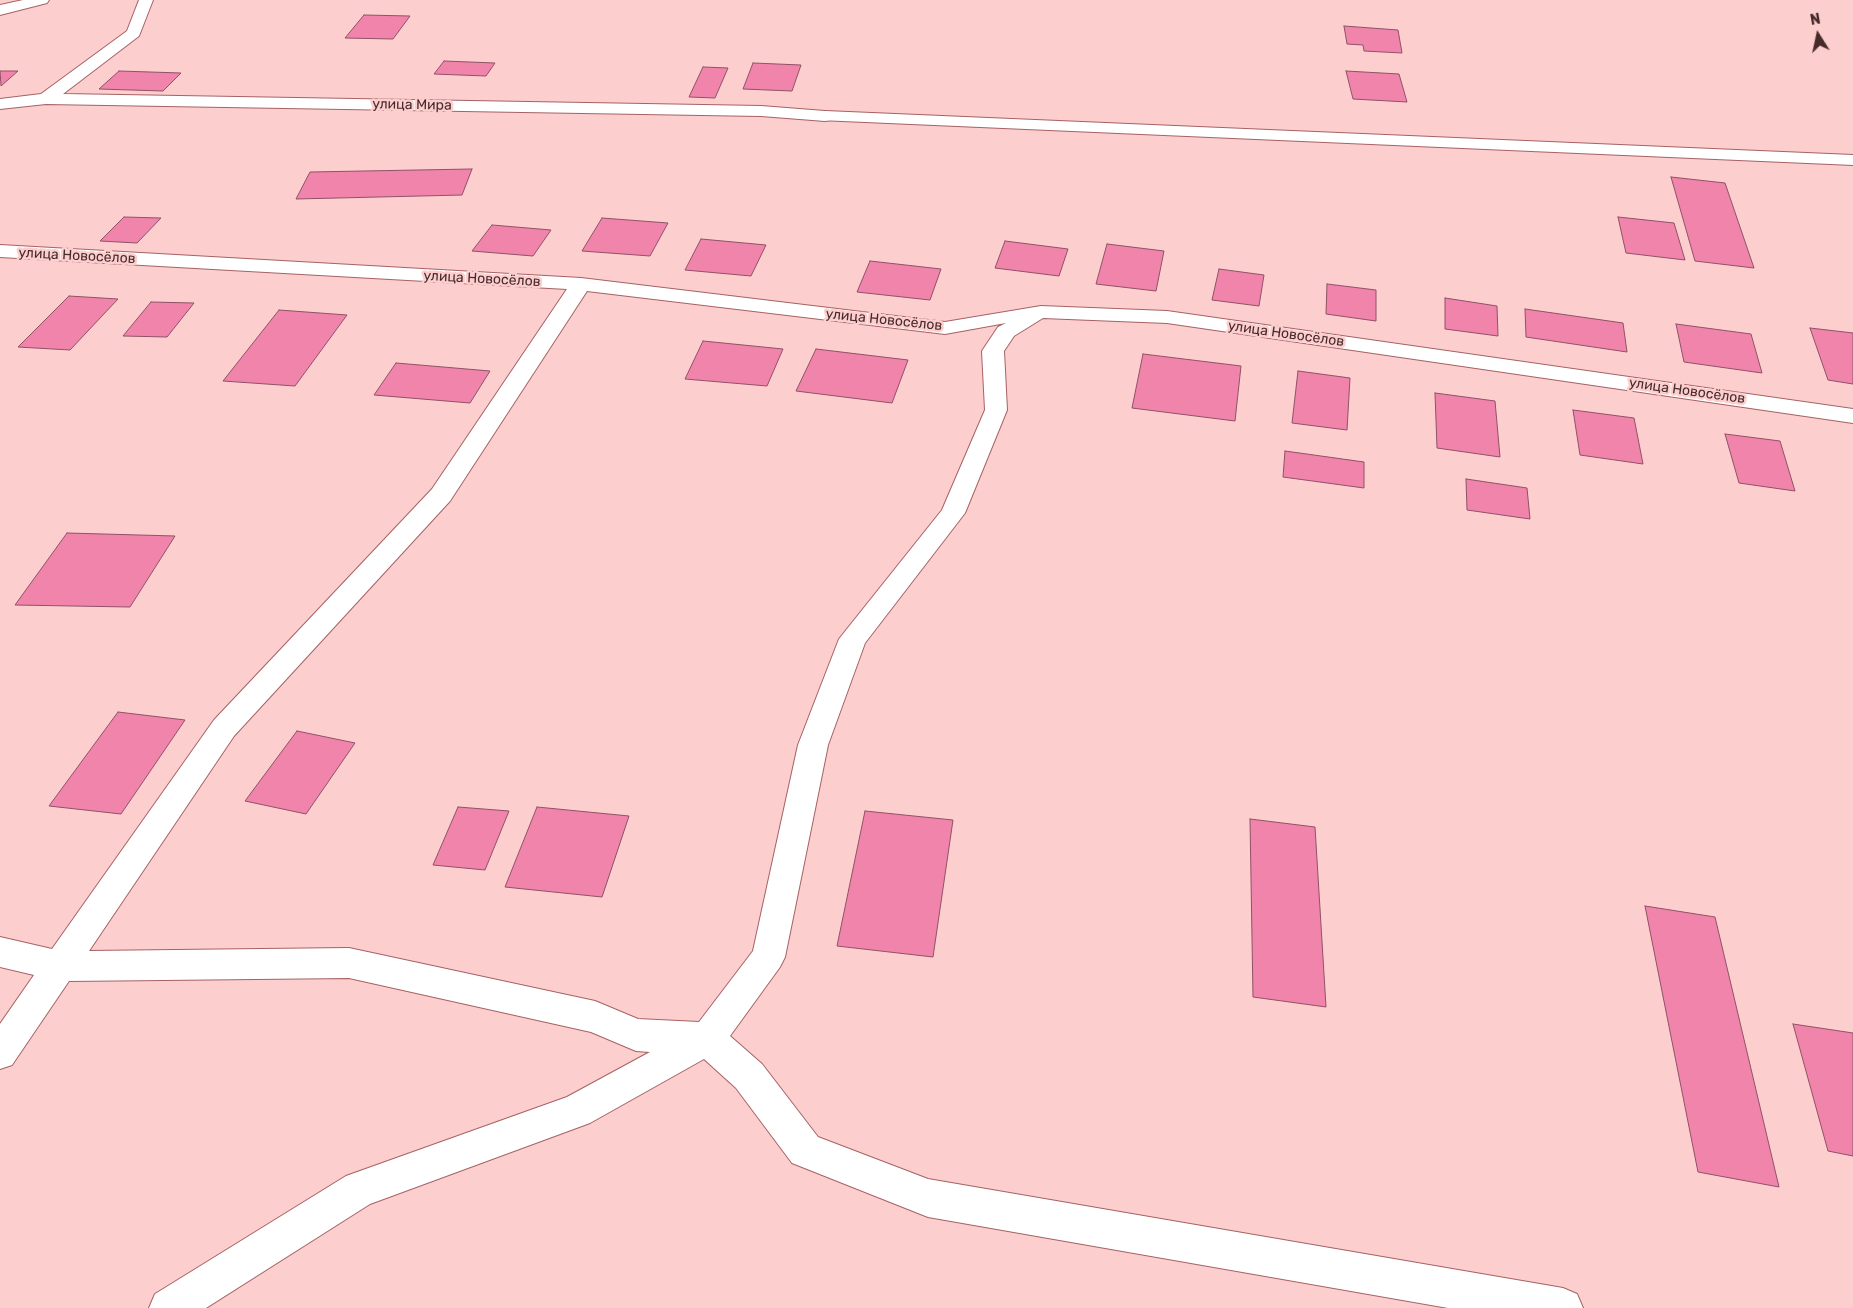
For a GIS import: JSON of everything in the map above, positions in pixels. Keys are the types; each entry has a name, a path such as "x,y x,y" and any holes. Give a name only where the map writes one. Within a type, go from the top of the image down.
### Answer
{"street":[{"path":"0,10 42,0"},
{"path":"46,99 134,33 146,0"},
{"name":"улица Мира","path":"0,104 46,99 761,111 825,116 1853,160"},
{"name":"улица Новосёлов","path":"0,251 581,284 945,328 1041,312 1167,317 1853,416"},
{"path":"0,1053 224,728 440,495 581,284"},
{"path":"169,1308 359,1189 577,1110 707,1039 768,957 813,745 853,639 953,513 996,410 993,351 1006,332 1041,312"},
{"path":"945,328 974,336 993,351"},
{"path":"0,952 60,966 349,963 595,1017 636,1035 707,1039 749,1076 805,1150 928,1198 1563,1308"}],"building":[{"path":"364,15 410,16 393,39 345,38"},
{"path":"1344,26 1398,30 1402,53 1364,51 1363,45 1347,44"},
{"path":"444,61 495,63 486,76 434,74"},
{"path":"753,63 801,65 792,91 743,89"},
{"path":"703,67 728,68 715,98 689,97"},
{"path":"0,71 18,71 1,86"},
{"path":"119,71 181,73 163,91 99,89"},
{"path":"1346,71 1399,74 1407,102 1353,99"},
{"path":"472,169 462,195 296,199 310,172"},
{"path":"1671,177 1725,183 1754,268 1695,261"},
{"path":"124,217 161,218 137,243 100,241"},
{"path":"1618,217 1674,223 1685,260 1626,253"},
{"path":"602,218 668,223 650,256 582,251"},
{"path":"492,225 551,230 533,256 472,251"},
{"path":"701,239 766,245 751,276 685,270"},
{"path":"1005,241 1068,249 1059,276 995,268"},
{"path":"1107,244 1164,251 1156,291 1096,284"},
{"path":"870,261 941,269 930,300 857,292"},
{"path":"1219,269 1264,275 1259,306 1212,300"},
{"path":"1327,284 1376,290 1376,321 1326,314"},
{"path":"69,296 118,299 70,350 18,347"},
{"path":"1445,298 1497,306 1498,336 1445,329"},
{"path":"151,302 194,303 167,337 123,336"},
{"path":"1525,309 1623,323 1627,352 1526,337"},
{"path":"279,310 347,315 295,386 223,381"},
{"path":"1676,324 1751,334 1762,373 1684,362"},
{"path":"1810,328 1853,333 1853,384 1828,380"},
{"path":"703,341 783,349 767,386 685,379"},
{"path":"816,349 908,360 892,403 796,391"},
{"path":"1143,354 1241,366 1235,421 1132,408"},
{"path":"396,363 490,371 470,403 374,395"},
{"path":"1298,371 1350,378 1347,430 1292,423"},
{"path":"1435,393 1495,401 1500,457 1437,448"},
{"path":"1573,410 1634,418 1643,464 1580,455"},
{"path":"1725,434 1780,441 1795,491 1739,483"},
{"path":"1285,451 1364,462 1364,488 1283,477"},
{"path":"1466,479 1527,488 1530,519 1467,510"},
{"path":"67,533 175,536 130,607 15,605"},
{"path":"118,712 185,720 121,814 49,806"},
{"path":"297,731 355,743 306,814 245,801"},
{"path":"458,807 509,811 485,870 433,865"},
{"path":"537,807 629,816 602,897 505,887"},
{"path":"865,811 953,820 933,957 837,946"},
{"path":"1250,819 1315,827 1326,1007 1253,997"},
{"path":"1645,906 1715,917 1779,1187 1698,1172"},
{"path":"1793,1024 1853,1033 1853,1156 1828,1151"}]}
